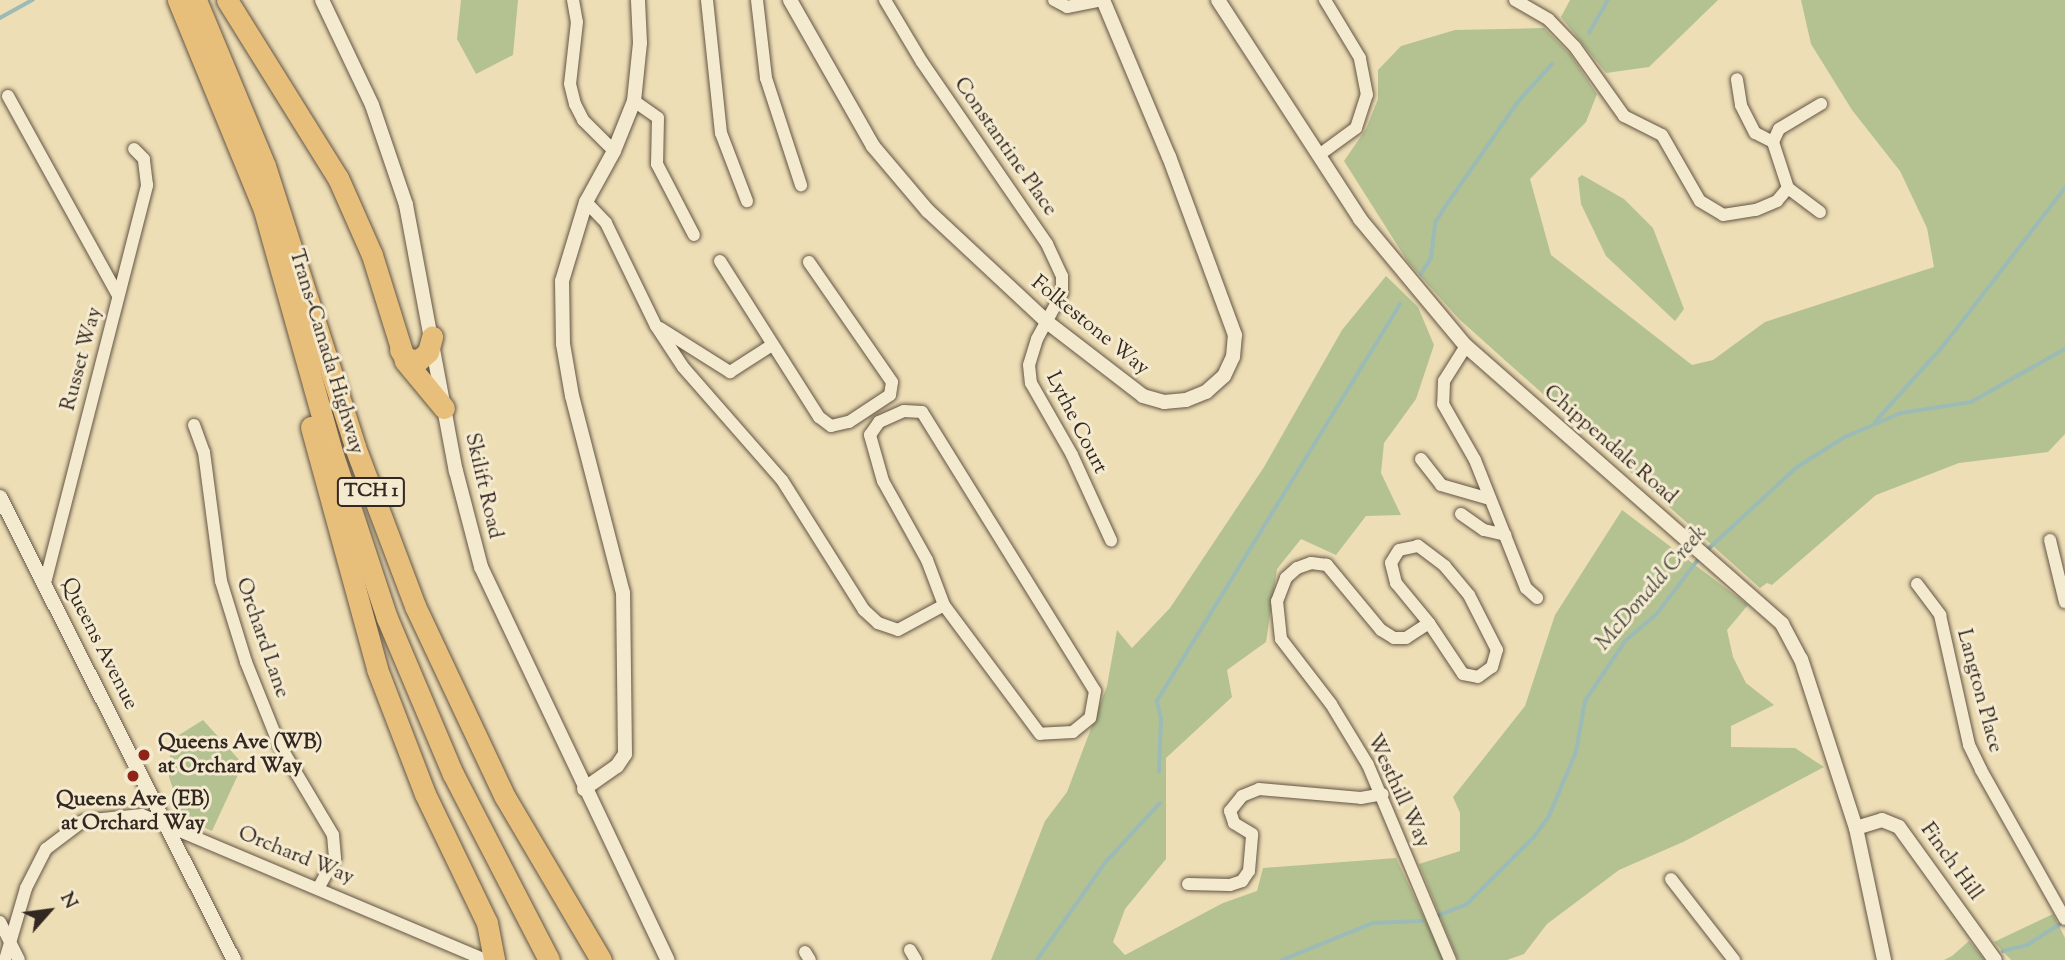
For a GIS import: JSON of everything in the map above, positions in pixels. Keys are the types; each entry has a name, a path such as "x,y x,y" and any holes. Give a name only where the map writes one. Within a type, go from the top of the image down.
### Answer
{"highway":[{"name":"Trans-Canada Highway","path":"178,0 242,152 276,249 332,455 395,638 453,774 549,960"},
{"name":"Trans-Canada Highway","path":"196,0 265,166 355,447 415,606 500,788 601,960"},
{"path":"227,0 352,205 372,255 400,350 414,374 444,408"},
{"path":"276,249 325,489 363,626 425,794 487,923 494,960"},
{"path":"400,350 407,359 419,360 428,352 432,337"}],"street":[{"name":"Skilift Road","path":"322,0 389,148 406,205 444,408 481,567 584,789 668,960"},
{"path":"573,0 577,22 570,84 575,104 583,120 614,151"},
{"path":"584,789 617,766 627,740 623,593 589,472 564,344 562,281 586,202 614,151 634,101 640,43 638,0"},
{"path":"707,0 721,133 747,201"},
{"path":"757,0 766,78 801,186"},
{"name":"Folkestone Way","path":"790,0 873,146 928,211 1046,322 1143,396 1164,402 1206,392 1224,376 1233,357 1235,335 1227,305 1103,0"},
{"name":"Constantine Place","path":"885,0 922,62 1047,244 1062,276 1062,293 1046,322"},
{"path":"1054,0 1067,7 1103,0"},
{"name":"Chippendale Road","path":"1218,0 1374,237 1466,346 1640,500 1754,596 1782,624 1801,659 1856,828 1884,960"},
{"path":"1319,155 1356,128 1367,95 1360,58 1325,0"},
{"path":"1515,0 1549,20 1575,47 1624,116 1662,135 1700,201 1710,210 1723,215 1756,210 1777,201 1788,188"},
{"path":"1737,79 1741,105 1755,134 1773,142"},
{"path":"8,96 118,295"},
{"path":"634,101 658,118 657,164 694,236"},
{"path":"1820,212 1788,188 1773,142 1779,130 1821,104"},
{"name":"Russet Way","path":"45,583 147,185 144,159 134,149"},
{"path":"586,202 606,223 656,326 714,406 782,480 864,610 878,623 898,630 944,605"},
{"path":"720,261 819,417 831,426 849,422 890,395 892,382 887,370 809,262"},
{"name":"Lythe Court","path":"1046,322 1029,365 1031,383 1072,455 1111,540"},
{"path":"656,326 730,372 772,345"},
{"path":"1466,346 1444,381 1443,404 1475,460 1486,499 1505,535 1526,588 1536,598"},
{"path":"904,411 922,412 1095,691 1090,718 1073,732 1040,733 944,605 927,561 883,481 870,435 879,422 904,411"},
{"name":"Orchard Lane","path":"194,425 204,452 221,581 246,662 279,744 332,835 335,858 319,887"},
{"path":"1421,459 1441,485 1486,499"},
{"name":"Queens Avenue","path":"0,497 234,960"},
{"path":"1461,514 1492,534 1505,535"},
{"path":"2050,540 2065,602"},
{"path":"1407,546 1424,548 1463,585 1494,642 1496,662 1478,677 1463,674 1429,623 1392,577 1392,558 1407,546"},
{"name":"Westhill Way","path":"1429,623 1406,638 1388,636 1335,570 1311,563 1286,578 1277,601 1277,626 1290,650 1349,731 1383,794 1450,960"},
{"name":"Langton Place","path":"1916,584 1940,615 1969,745 1980,770 2065,919"},
{"path":"1188,884 1230,885 1242,881 1249,870 1252,834 1234,823 1230,811 1242,796 1259,789 1351,798 1383,794"},
{"name":"Orchard Way","path":"5,960 37,862 61,834 83,821 108,815 142,815 165,821 486,960"},
{"name":"Finch Hill","path":"1856,828 1882,820 1899,827 1995,960"},
{"path":"1671,879 1734,960"},
{"path":"0,922 19,960"}],"green space":[{"path":"461,0 518,0 513,55 476,74 457,39"},
{"path":"1570,0 1718,0 1649,67 1606,73 1561,17"},
{"path":"1801,0 2065,0 2065,434 2048,452 1959,463 1876,495 1772,585 1767,583 1760,588 1459,319 1408,262 1344,161 1366,129 1378,99 1378,70 1401,46 1455,30 1544,28 1570,54 1597,94 1586,122 1530,179 1551,255 1692,365 1713,360 1765,322 1934,267 1927,228 1900,171 1852,110 1811,44"},
{"path":"1582,175 1624,199 1653,228 1684,309 1675,321 1606,256 1581,204 1578,178"},
{"path":"1386,276 1418,307 1434,345 1416,399 1384,443 1381,473 1401,515 1366,516 1336,555 1301,539 1277,569 1266,642 1227,670 1232,697 1166,758 1166,859 1125,909 1113,942 1125,955 1223,903 1257,891 1263,868 1396,858 1444,960 991,960 1045,821 1067,792 1107,686 1117,630 1132,648 1170,608 1264,467 1342,330"},
{"path":"1622,510 1748,605 1727,630 1733,657 1746,683 1774,705 1731,726 1731,747 1795,748 1824,767 1683,842 1619,870 1547,924 1524,954 1507,960 1458,960 1419,864 1460,851 1460,813 1453,797 1525,706 1555,615"},
{"path":"203,720 243,764 212,831 183,818 169,777 171,740"},
{"path":"2053,914 2065,938 2065,960 2011,960 1994,942"},
{"path":"1969,941 1985,960 1944,960 1952,956"}],"waterway":[{"path":"0,18 32,0"},
{"path":"1589,33 1608,0"},
{"path":"1421,274 1431,258 1435,223 1443,210 1517,103 1552,64"},
{"name":"McDonald Creek","path":"1875,422 1944,345 2065,188"},
{"path":"1159,772 1161,719 1157,701 1400,304"},
{"name":"McDonald Creek","path":"1705,552 1797,467 1845,437 1901,413 1971,402 2065,349"},
{"name":"McDonald Creek","path":"1437,916 1466,905 1534,837 1549,816 1576,752 1585,701 1626,640 1656,615 1700,557"},
{"path":"1037,960 1105,863 1160,803"},
{"name":"McDonald Creek","path":"1282,960 1373,923 1422,921"},
{"path":"2003,951 2027,945 2060,924"}],"place":[{"name":"Queens Ave (WB) at Orchard Way","path":"144,755"},
{"name":"Queens Ave (EB) at Orchard Way","path":"133,776"}]}
